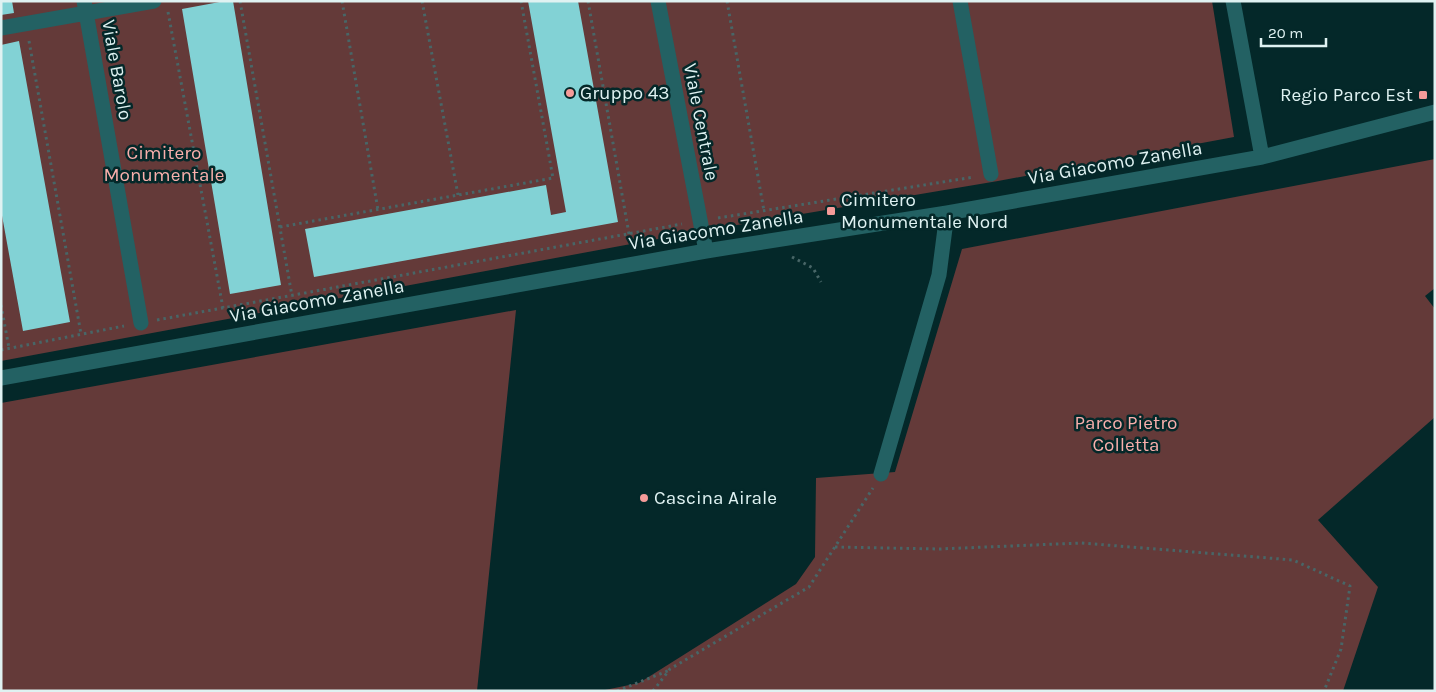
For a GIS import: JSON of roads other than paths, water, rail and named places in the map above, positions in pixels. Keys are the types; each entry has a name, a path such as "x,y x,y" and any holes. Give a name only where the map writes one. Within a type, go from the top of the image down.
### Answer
{"street":[{"path":"1,28 26,24 85,8 154,1"},
{"name":"Viale Centrale","path":"658,1 706,251"},
{"path":"960,1 992,174"},
{"path":"1233,1 1262,157"},
{"name":"Viale Barolo","path":"85,8 141,323"},
{"name":"Via Giacomo Zanella","path":"1,378 706,251 947,213 1262,157 1435,112"},
{"path":"880,474 939,275 947,213"}],"place":[{"name":"Gruppo 43","path":"570,93"},
{"name":"Regio Parco Est","path":"1423,95"},
{"name":"Cimitero Monumentale Nord","path":"831,211"},
{"name":"Cascina Airale","path":"644,498"}],"park label":[{"name":"Cimitero Monumentale","path":"164,164"},
{"name":"Parco Pietro Colletta","path":"1126,434"}]}
